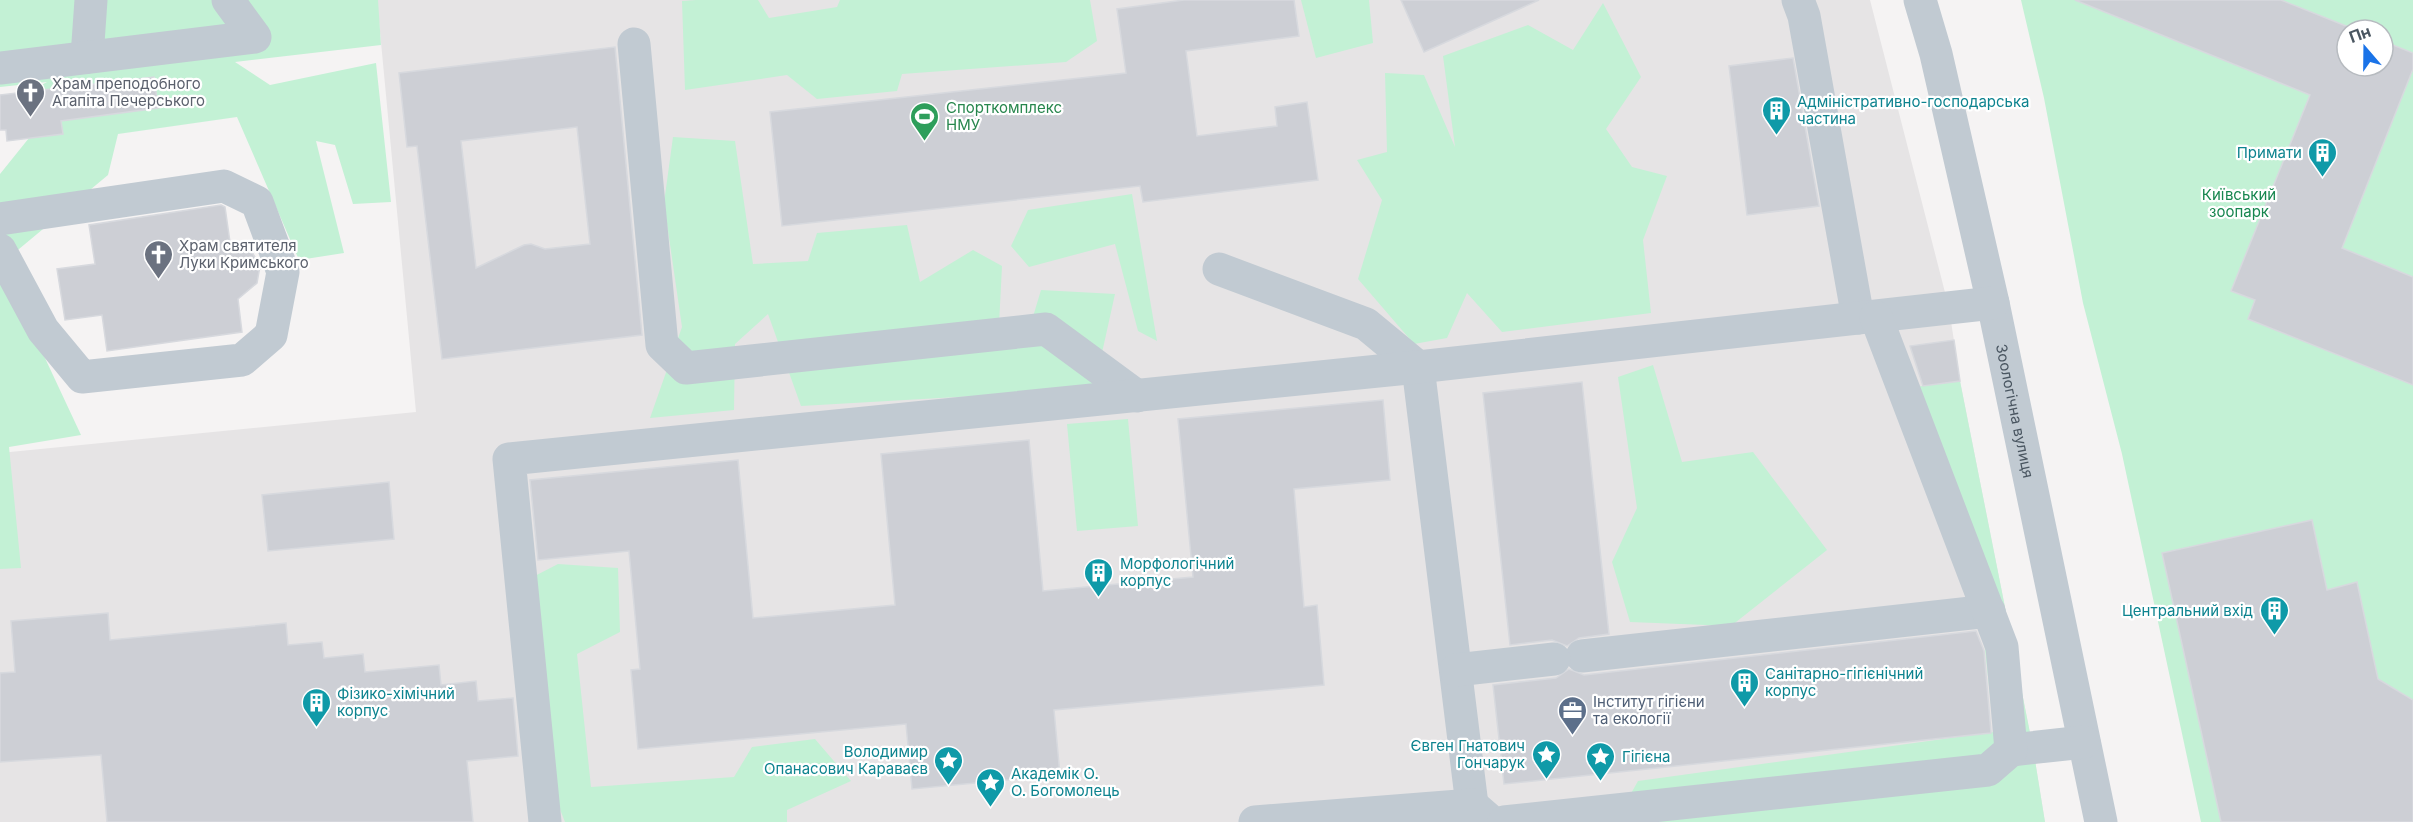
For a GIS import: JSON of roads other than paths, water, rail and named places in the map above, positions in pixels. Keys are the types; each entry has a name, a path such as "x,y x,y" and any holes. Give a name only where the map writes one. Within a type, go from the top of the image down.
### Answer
{"street":[{"path":"87,57 91,0"},
{"path":"0,68 255,37 228,0"},
{"path":"1798,0 1804,16 1867,317 2002,647 2011,750"},
{"name":"Зоологічна вулиця","path":"1920,0 1936,54 1993,303 2102,822"},
{"path":"634,44 662,345 686,368 1046,328 1137,396"},
{"path":"0,219 224,186 257,202 283,272 271,336 242,360 82,377 43,330 0,250"},
{"path":"1219,269 1366,324 1418,368 1456,670 1482,813 1255,822"},
{"path":"545,822 509,459 1418,368 1993,303"},
{"path":"1456,670 1989,611"},
{"path":"1504,822 1988,770 2011,750 2084,742"}],"place":[{"name":"Храм преподобного Агапіта Печерського","path":"31,118"},
{"name":"Адміністративно-господарська частина","path":"1776,136"},
{"name":"Спорткомплекс НМУ","path":"925,142"},
{"name":"Примати","path":"2323,178"},
{"name":"Храм святителя Луки Кримського","path":"158,280"},
{"name":"Морфологічний корпус","path":"1099,598"},
{"name":"Центральний вхід","path":"2274,636"},
{"name":"Санітарно-гігієнічний корпус","path":"1744,708"},
{"name":"Фізико-хімічний корпус","path":"316,728"},
{"name":"Інститут гігієни та екології","path":"1572,736"},
{"name":"Євген Гнатович Гончарук","path":"1546,780"},
{"name":"Гігієна","path":"1601,782"},
{"name":"Володимир Опанасович Караваєв","path":"949,786"},
{"name":"Академік О. О. Богомолець","path":"990,808"}],"park label":[{"name":"Київський зоопарк","path":"2239,202"}]}
